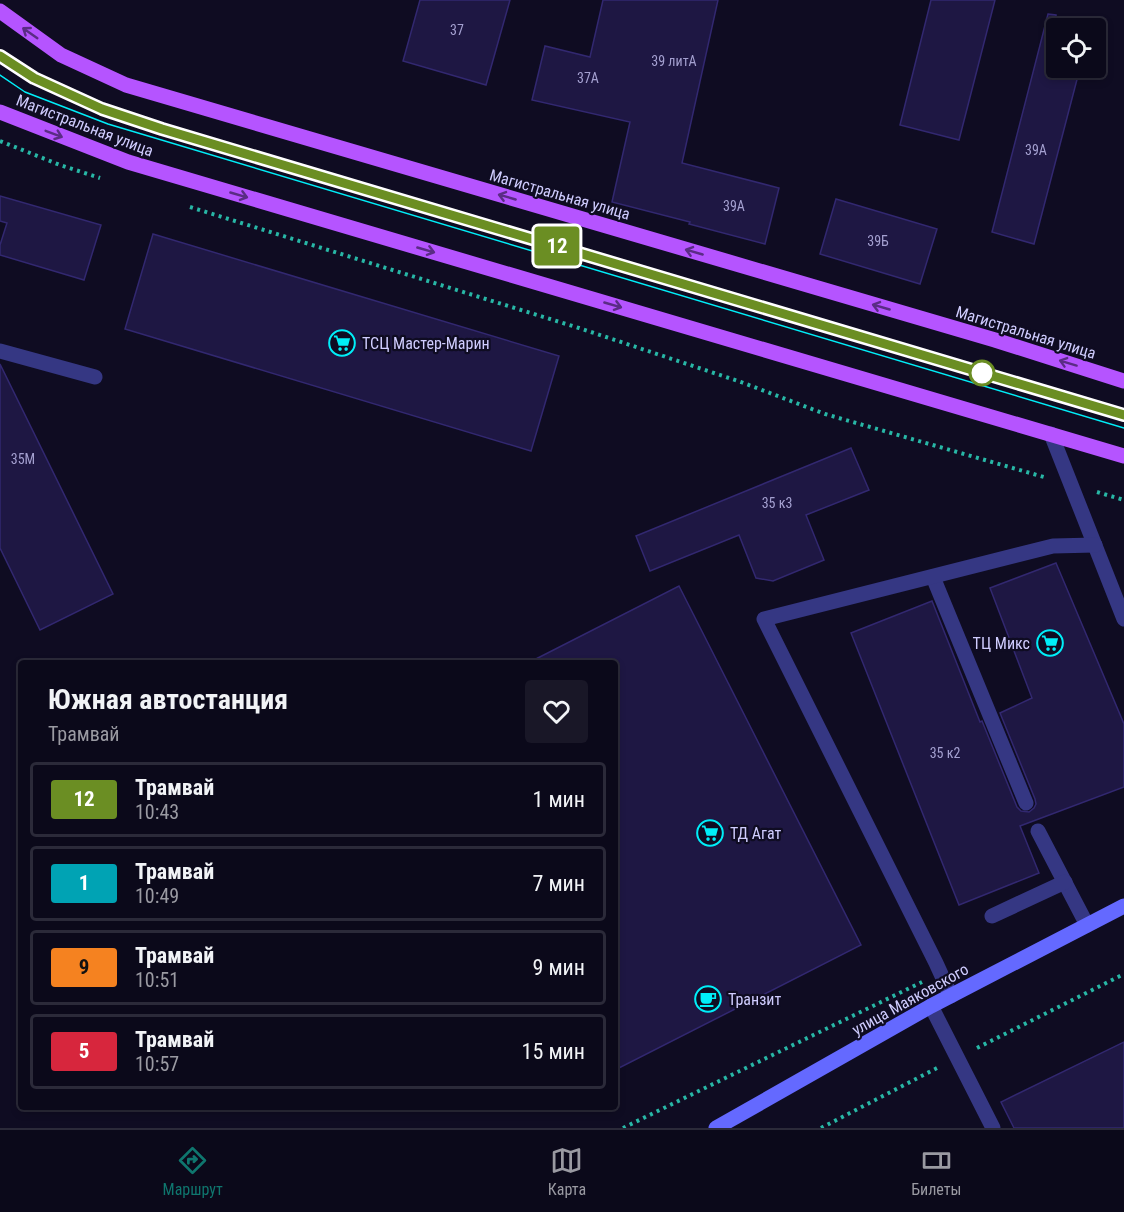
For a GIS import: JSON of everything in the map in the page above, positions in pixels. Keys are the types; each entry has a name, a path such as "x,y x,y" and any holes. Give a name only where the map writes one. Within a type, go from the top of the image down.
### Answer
{"main road":[{"name":"Магистральная улица","path":"0,11 61,55 126,85 983,337 1124,381"},
{"name":"Магистральная улица","path":"0,112 128,162 1124,456"},
{"name":"улица Маяковского","path":"716,1128 931,1006 1124,906"}],"lane":[{"path":"0,351 95,377"},
{"path":"1051,434 1123,616"},
{"path":"951,996 764,619 1053,546 1095,545"},
{"path":"933,577 1026,803"},
{"path":"1038,831 1088,925"},
{"path":"992,916 1065,882"},
{"path":"931,1006 993,1128"}],"path":[{"path":"0,141 105,180"},
{"path":"185,205 741,381 825,414 1124,500"},
{"path":"623,1128 941,973"}],"building":[{"path":"420,0 510,0 486,85 403,61"},
{"path":"603,0 718,0 682,163 779,188 765,244 612,202 630,122 532,100 545,46 590,57"},
{"path":"931,0 995,0 959,140 900,125"},
{"path":"1048,14 1056,15 1056,18 1047,18"},
{"path":"1046,22 1046,78 1077,78 1034,244 992,232"},
{"path":"0,196 101,225 84,280 0,255 0,245 7,223 0,221"},
{"path":"836,199 937,229 920,284 820,254"},
{"name":"ТСЦ Мастер-Марин","path":"153,234 559,356 531,451 125,329"},
{"path":"0,364 113,594 40,630 0,548"},
{"path":"851,448 869,490 806,515 824,560 773,581 756,578 739,535 650,571 636,536"},
{"path":"1056,563 1124,724 1124,787 1020,826 1039,873 959,905 851,633 932,601 1017,807 1021,811 1029,812 1036,804 1035,799 1000,713 1032,698 990,588"},
{"name":"ТД Агат","path":"679,586 861,945 618,1068 618,660 534,660"},
{"path":"1124,1042 1124,1128 1014,1128 1001,1102"}],"tram line":[{"path":"0,56 34,78 102,109 162,129 1124,415"},
{"name":"12","path":"0,56 34,78 102,109 162,129 1124,415"},
{"path":"0,75 25,92 108,124 1124,428"}],"place":[{"name":"ТСЦ Мастер-Марин","path":"342,343"},
{"name":"ТЦ Микс","path":"1050,643"},
{"name":"ТД Агат","path":"710,833"},
{"name":"Транзит","path":"708,999"}]}
